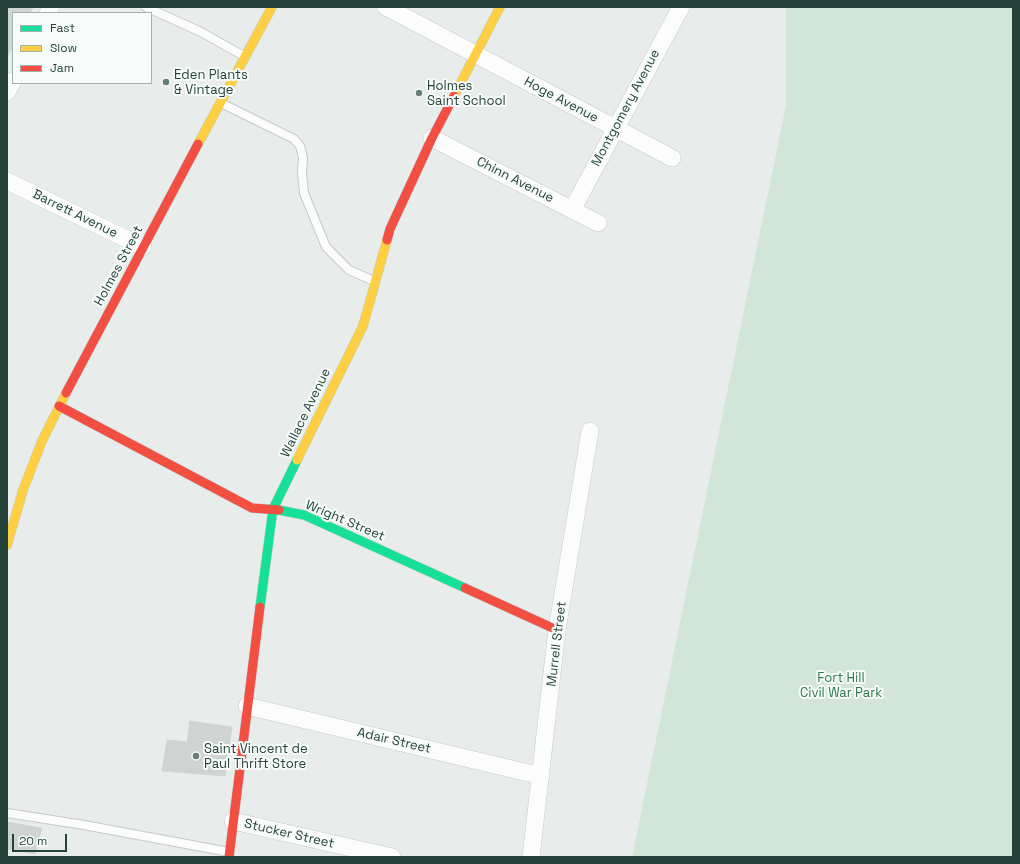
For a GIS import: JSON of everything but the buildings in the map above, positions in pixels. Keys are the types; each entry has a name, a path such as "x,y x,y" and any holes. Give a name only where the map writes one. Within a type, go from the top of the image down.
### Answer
{"street":[{"name":"Holmes Street","path":"7,545 22,490 42,441 59,406 272,7"},
{"name":"Hoge Avenue","path":"386,7 672,158"},
{"name":"Wallace Avenue","path":"229,855 273,509 363,326 390,229 432,138 500,7"},
{"name":"Montgomery Avenue","path":"572,210 680,7"},
{"path":"7,92 12,82"},
{"name":"Chinn Avenue","path":"432,138 598,223"},
{"name":"Barrett Avenue","path":"7,181 143,247"},
{"name":"Wright Street","path":"59,406 252,508 273,509 304,515 557,630"},
{"name":"Murrell Street","path":"531,857 557,630 590,431"},
{"name":"Adair Street","path":"247,706 541,776"},
{"name":"Stucker Street","path":"233,821 392,857"}],"lane":[{"path":"146,7 201,32 245,56"},
{"path":"220,102 290,137 300,146 303,158 302,173 304,193 326,247 349,270 375,282"},
{"path":"7,813 84,825 229,855"}],"green space":[{"name":"Fort Hill Civil War Park","path":"786,7 1013,7 1013,857 632,857 786,105"}],"traffic: fast":[{"path":"260,607 273,509 297,460"},
{"path":"279,510 304,515 465,588"}],"traffic: slow":[{"path":"198,144 272,7"},
{"path":"454,96 500,7"},
{"path":"297,460 363,326 387,240"},
{"path":"7,545 23,490 42,441 66,393"}],"traffic: jam":[{"path":"387,240 390,229 432,138 454,96"},
{"path":"66,393 198,144"},
{"path":"59,406 252,508 279,510"},
{"path":"465,588 557,630"},
{"path":"229,857 260,607"}],"place":[{"name":"Eden Plants & Vintage","path":"166,82"},
{"name":"Holmes Saint School","path":"419,93"},
{"name":"Saint Vincent de Paul Thrift Store","path":"196,756"}]}
